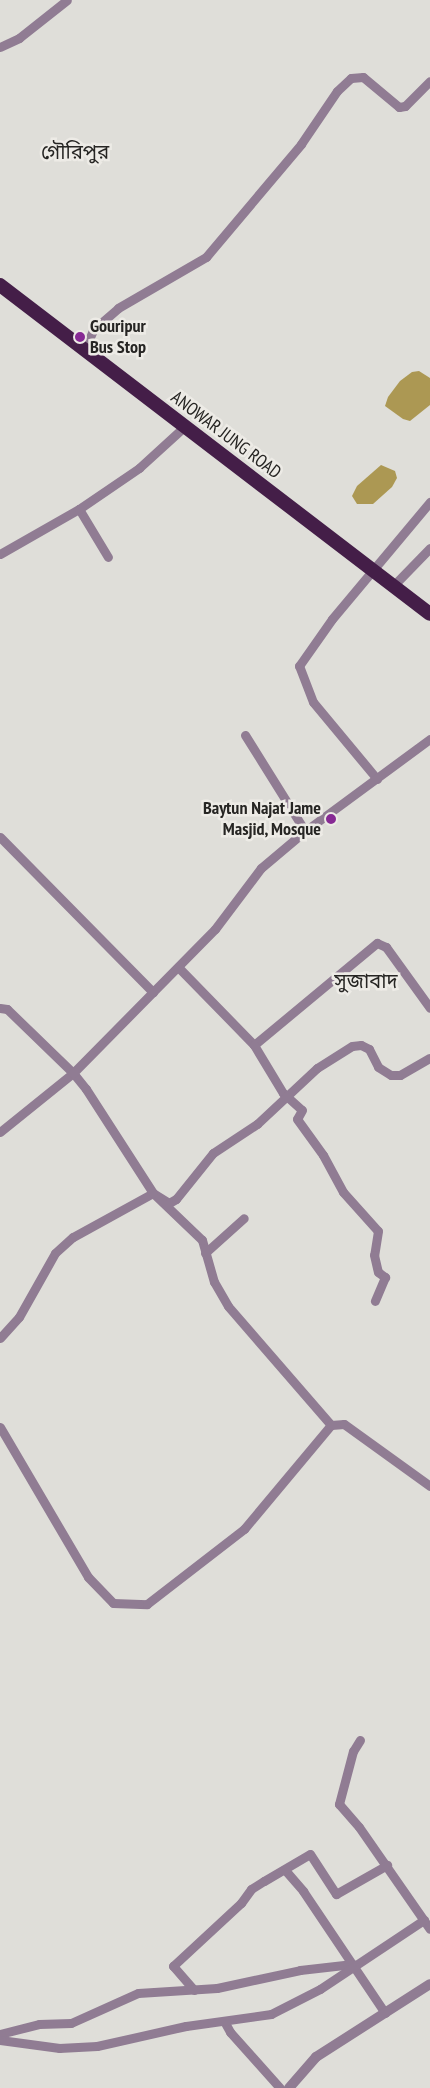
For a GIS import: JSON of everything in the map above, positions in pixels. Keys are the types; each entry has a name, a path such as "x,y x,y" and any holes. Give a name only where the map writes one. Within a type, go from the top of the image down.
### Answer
{"highway":[{"name":"ANOWAR JUNG ROAD","path":"0,285 430,614"}],"street":[{"path":"0,46 19,38 67,0"},
{"path":"85,349 94,330 118,308 206,257 301,144 338,90 351,78 363,77 399,107 405,106 430,81"},
{"path":"0,554 78,509 139,468 184,427"},
{"path":"377,779 314,702 298,666 332,619 374,572 430,502"},
{"path":"78,509 108,557"},
{"path":"393,586 430,548"},
{"path":"245,734 306,831"},
{"path":"0,1132 73,1073 215,930 261,868 306,831 430,739"},
{"path":"0,837 153,992"},
{"path":"254,1045 377,943 386,947 430,1008"},
{"path":"178,967 254,1045 279,1087 302,1110 297,1120 323,1155 344,1192 378,1231 374,1256 378,1272 385,1277 375,1301"},
{"path":"0,1008 7,1010 73,1073 86,1089 153,1193 189,1225 202,1240 214,1282 228,1306 330,1425"},
{"path":"153,1193 169,1202 176,1199 213,1153 244,1134 289,1096 317,1068 352,1046 361,1045 369,1050 378,1067 391,1075 400,1075 430,1058"},
{"path":"0,1338 19,1317 55,1253 101,1219 153,1193"},
{"path":"205,1253 244,1218"},
{"path":"0,1427 88,1577 112,1604 147,1604 244,1529 330,1425 344,1424 376,1445 430,1486"},
{"path":"360,1740 353,1751 339,1804 387,1865 430,1929"},
{"path":"194,1990 173,1966 241,1903 251,1889 310,1854 336,1894 387,1865"},
{"path":"284,1870 303,1891 385,2013"},
{"path":"0,2040 59,2048 97,2046 186,2026 270,2014 320,1989 353,1964 424,1920"},
{"path":"0,2034 40,2024 72,2023 138,1993 194,1990 235,1985 300,1970 353,1964"},
{"path":"288,2088 316,2057 430,1984"},
{"path":"224,2021 230,2032 280,2088"}],"shaded area":[{"path":"419,371 430,378 430,405 410,421 403,419 385,406 388,397 400,381 412,372"},
{"path":"381,465 395,471 397,478 392,487 373,504 357,504 352,496 357,486"}],"place":[{"name":"Gouripur Bus Stop","path":"80,337"},
{"name":"Baytun Najat Jame Masjid, Mosque","path":"331,819"}],"district":[{"name":"গৌরিপুর","path":"75,152"},
{"name":"সুজাবাদ","path":"366,981"}]}
